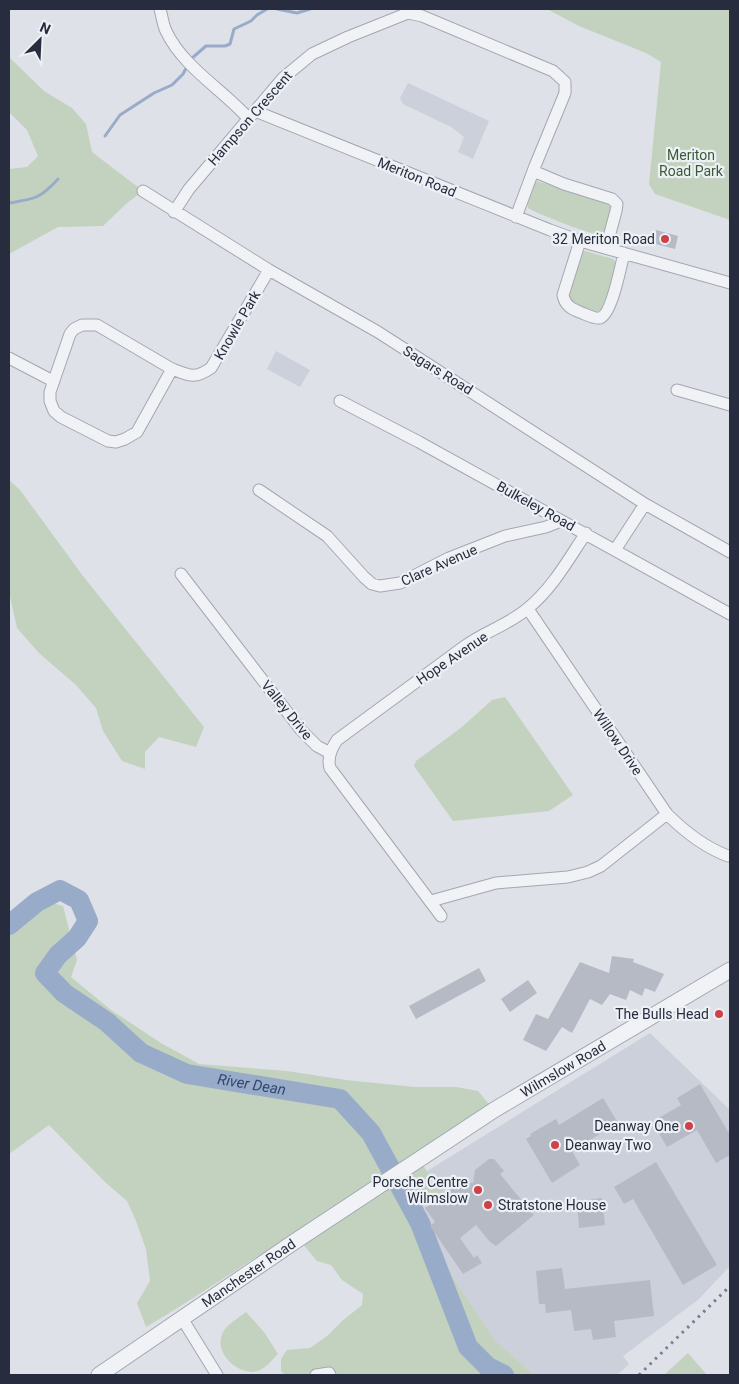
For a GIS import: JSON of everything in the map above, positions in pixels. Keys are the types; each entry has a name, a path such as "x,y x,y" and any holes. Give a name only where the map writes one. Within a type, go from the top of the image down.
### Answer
{"street":[{"path":"160,9 166,32 180,54 238,107 251,115"},
{"name":"Hampson Crescent","path":"174,212 188,189 283,78 312,54 384,22 408,13 414,13 553,71 562,78 566,88 565,93 516,217"},
{"name":"Meriton Road","path":"251,115 580,240 730,283"},
{"path":"533,171 564,184 612,199 616,204 616,211 606,248"},
{"name":"Sagars Road","path":"143,191 269,270 378,332 645,504 730,552"},
{"path":"580,240 564,300 571,309 596,318 601,318 611,304 624,253"},
{"name":"Knowle Park","path":"172,369 137,432 116,442 103,438 61,417 54,411 50,401 50,392 66,340 74,329 82,325 97,325 172,369 192,376 197,376 211,368 269,270"},
{"path":"9,358 53,381"},
{"path":"678,390 730,405"},
{"name":"Bulkeley Road","path":"340,401 586,533 730,614"},
{"name":"Clare Avenue","path":"259,490 327,536 364,577 372,584 380,586 400,583 449,558 505,536 546,527 561,521"},
{"path":"616,550 645,504"},
{"name":"Hope Avenue","path":"330,753 337,740 464,646 509,622 528,609 556,579 586,533"},
{"name":"Valley Drive","path":"181,574 305,735 317,746 330,753"},
{"name":"Willow Drive","path":"528,609 667,814 682,830 696,840 714,851 728,856"},
{"path":"330,753 330,768 441,916"},
{"path":"431,901 496,883 568,877 588,872 601,866 667,814"},
{"name":"Wilmslow Road","path":"399,1172 494,1110 730,970"},
{"name":"Manchester Road","path":"99,1375 183,1320 399,1172"},
{"path":"183,1320 217,1375"},
{"path":"316,1375 330,1374"}],"shaded area":[{"path":"408,83 489,121 473,159 458,152 464,137 451,127 403,104 400,98"},
{"path":"276,351 310,370 300,387 267,369"},
{"path":"650,1033 730,1110 730,1266 699,1299 623,1356 629,1364 617,1375 534,1375 495,1340 456,1282 435,1243 423,1205 442,1192 427,1171"}],"green space":[{"name":"Meriton Road Park","path":"547,9 730,9 730,220 655,194 649,184 661,62 646,53 579,26"},
{"path":"9,57 44,91 72,108 86,124 92,152 143,191 127,203 103,226 58,227 9,254 9,169 27,167 38,156 27,130 9,112"},
{"path":"537,181 605,202 609,205 611,217 604,235 579,229 528,208 530,193"},
{"path":"585,251 613,259 617,265 604,308 597,311 589,311 573,305 568,296 581,252"},
{"path":"9,480 20,490 83,576 204,727 196,747 159,737 145,752 145,769 122,761 103,731 96,708 76,685 39,653 17,628 9,592"},
{"path":"505,697 573,795 549,811 453,821 414,766 416,761 462,727 492,700"},
{"path":"41,900 63,906 77,960 71,977 111,1010 161,1043 199,1064 287,1071 346,1080 415,1087 456,1087 478,1091 494,1110 418,1159 443,1192 423,1205 435,1243 456,1282 495,1340 534,1375 285,1375 281,1371 281,1359 287,1350 310,1348 327,1336 362,1305 363,1294 342,1280 331,1265 317,1261 303,1244 328,1213 146,1327 137,1303 150,1281 146,1249 127,1201 106,1183 49,1125 9,1154 9,931"},
{"path":"246,1312 264,1332 278,1354 264,1368 253,1372 245,1371 232,1364 222,1351 221,1344 221,1337 225,1329"},
{"path":"688,1353 707,1375 664,1375"}],"building":[{"name":"32 Meriton Road","path":"656,230 678,236 675,249 652,243"},
{"path":"612,956 634,959 633,962 664,974 655,992 645,988 642,996 630,990 626,1000 610,994 602,1005 590,999 572,1033 562,1027 546,1051 523,1040 536,1014 548,1019 580,962 609,973"},
{"path":"479,968 486,981 416,1019 409,1006"},
{"path":"528,980 537,993 510,1012 501,999"},
{"name":"Deanway One","path":"700,1084 730,1135 730,1155 716,1163 697,1130 667,1147 652,1122 681,1105 677,1098"},
{"name":"Deanway Two","path":"603,1098 618,1123 572,1151 580,1165 552,1183 526,1139 531,1136 530,1134 556,1119 559,1125"},
{"name":"Stratstone House","path":"489,1159 494,1159 504,1171 500,1174 534,1215 496,1246 490,1242 476,1225 460,1238 474,1258 477,1255 482,1263 463,1274 430,1226 435,1222 425,1208 460,1181 473,1183 475,1170"},
{"path":"656,1162 717,1265 683,1285 633,1199 624,1204 614,1187"},
{"path":"602,1198 605,1225 579,1228 577,1201"},
{"path":"562,1268 565,1289 650,1280 654,1316 614,1321 616,1337 593,1340 591,1329 574,1331 571,1310 546,1313 545,1304 539,1304 536,1271"}],"waterway":[{"path":"105,136 120,115 154,93 172,85 183,74 191,59 206,46 225,46 230,44 234,29 251,21 267,9"},
{"path":"277,9 297,13 310,9"},
{"path":"9,203 36,197 46,191 58,179"},
{"name":"River Dean","path":"9,925 37,902 60,890 79,900 88,921 77,938 58,955 45,973 64,993 107,1022 141,1053 187,1074 340,1099 371,1133 420,1223 468,1347 488,1367 504,1375"}],"railway":[{"path":"639,1375 730,1286"}],"place":[{"name":"32 Meriton Road","path":"665,239"},
{"name":"The Bulls Head","path":"719,1014"},
{"name":"Deanway One","path":"689,1126"},
{"name":"Deanway Two","path":"555,1145"},
{"name":"Porsche Centre Wilmslow","path":"478,1190"},
{"name":"Stratstone House","path":"488,1205"}]}
